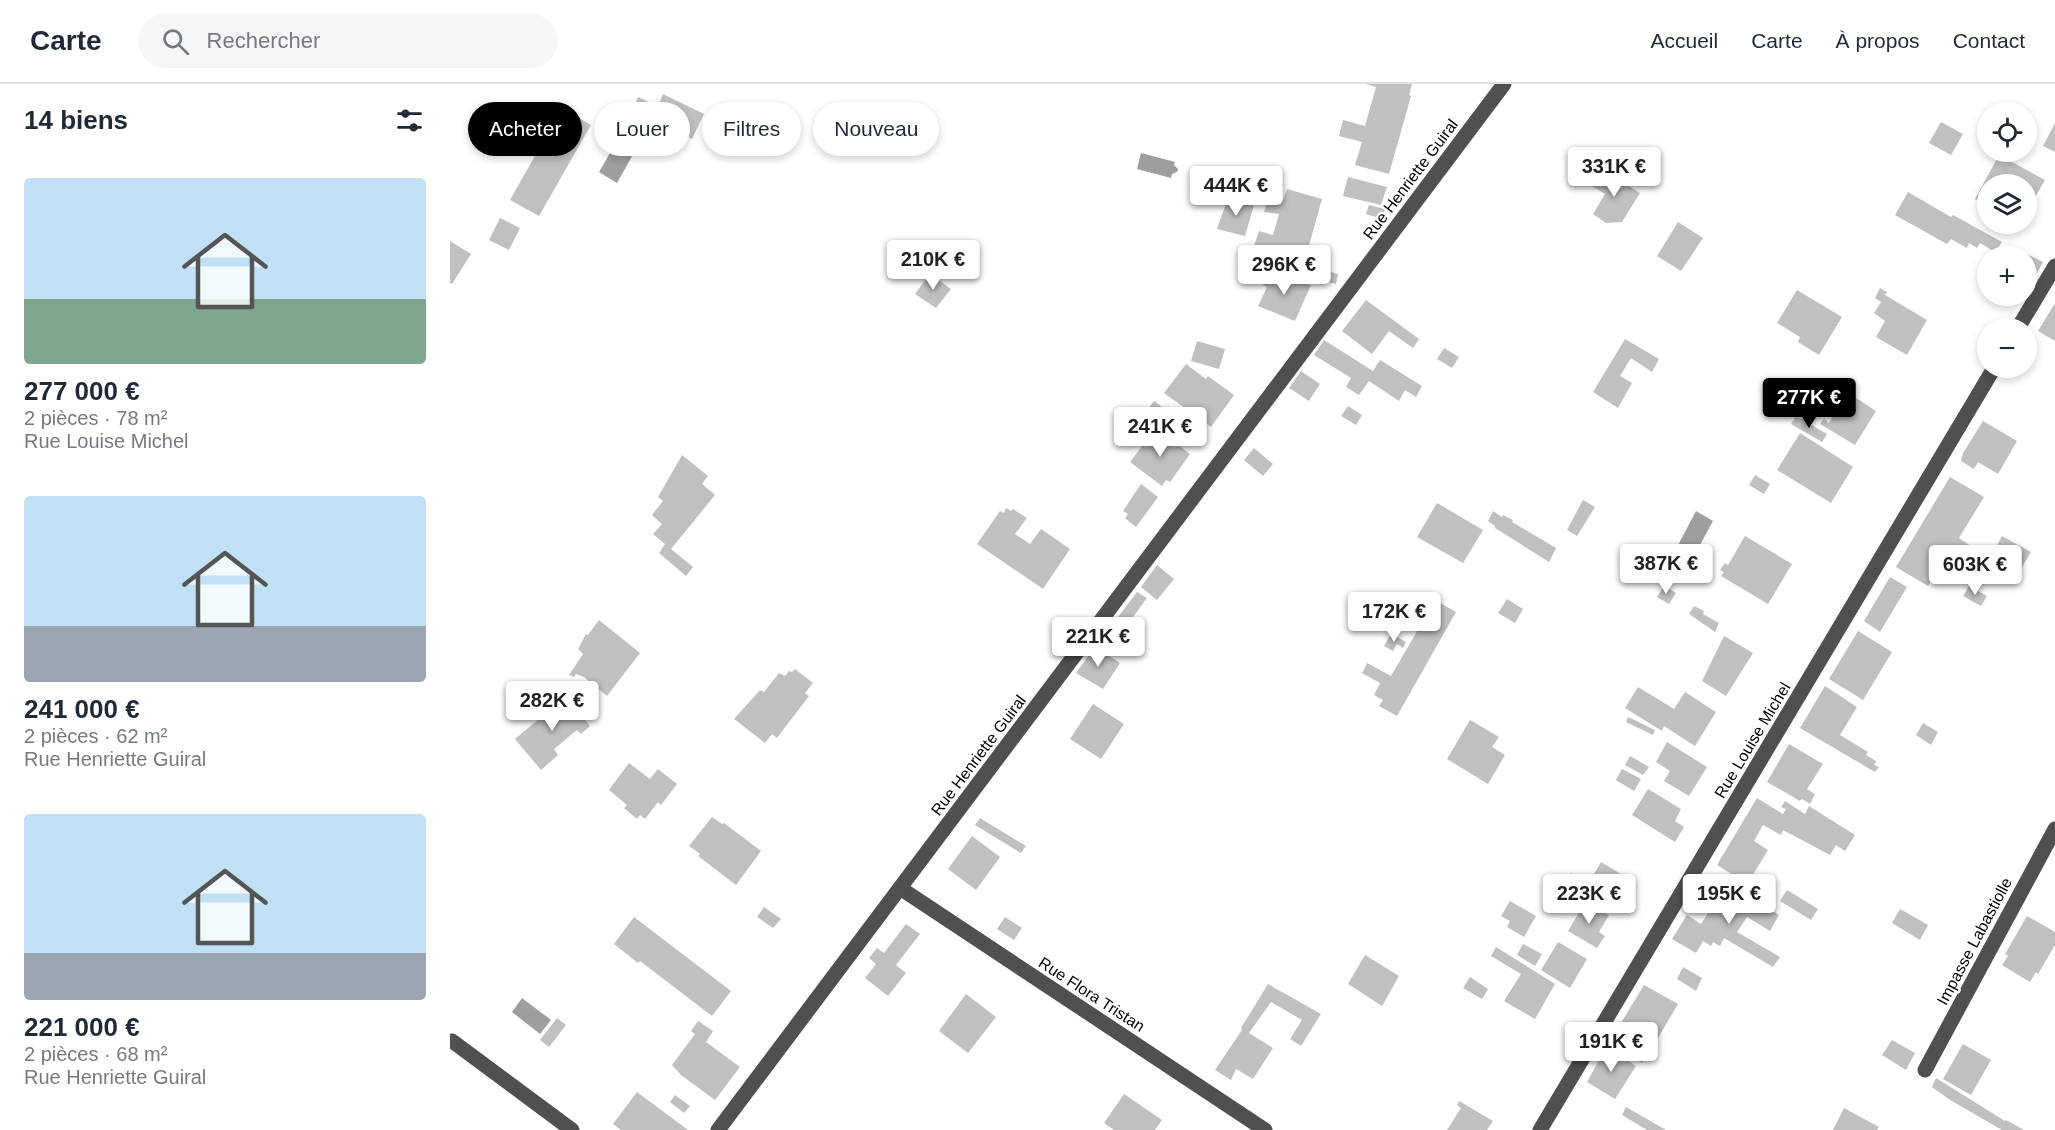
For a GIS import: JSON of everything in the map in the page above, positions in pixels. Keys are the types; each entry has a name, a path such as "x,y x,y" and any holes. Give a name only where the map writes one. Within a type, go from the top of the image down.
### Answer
{"street":[{"name":"Rue Henriette Guiral","path":"718,1130 1504,84"},
{"path":"2024,318 2055,266"},
{"name":"Rue Louise Michel","path":"1540,1130 1988,378"},
{"name":"Impasse Labastiolle","path":"1925,1070 2055,829"},
{"name":"Rue Flora Tristan","path":"900,888 1265,1130"},
{"path":"452,1041 572,1130"}],"shaded area":[{"path":"1141,153 1175,162 1177,172 1172,174 1171,178 1137,169"},
{"path":"608,156 632,156 617,183 599,172"},
{"path":"1696,511 1713,521 1694,556 1677,547"},
{"path":"522,998 551,1020 540,1034 512,1012"}],"building":[{"path":"1366,84 1412,84 1409,95 1411,96 1389,174 1355,165 1362,142 1339,136 1343,120 1365,126 1376,87"},
{"path":"663,94 679,102 660,102"},
{"path":"638,97 649,102 636,102"},
{"path":"690,107 702,113 702,118 692,139 690,138"},
{"path":"582,120 591,125 582,141"},
{"path":"1941,122 1963,134 1951,155 1929,143"},
{"path":"2055,123 2055,152 2043,146"},
{"path":"535,156 573,156 539,216 510,200"},
{"path":"1995,162 2012,162 2034,174 1989,174"},
{"path":"1601,169 1640,193 1622,222 1606,223 1593,214 1605,194 1592,186"},
{"path":"2037,176 2045,180 2037,194"},
{"path":"1348,177 1387,187 1381,205 1343,196"},
{"path":"1287,189 1322,199 1302,271 1267,261 1269,251 1254,246 1259,231 1273,235 1279,214 1264,212 1269,196 1283,200"},
{"path":"1908,192 1951,217 1953,215 1977,228 1977,234 1987,234 2002,242 1999,246 1985,246 1980,243 1977,248 1969,243 1967,248 1951,239 1947,244 1895,215"},
{"path":"1228,198 1254,205 1245,236 1217,229"},
{"path":"1369,205 1385,209 1382,219 1366,214"},
{"path":"500,218 520,228 509,250 489,240"},
{"path":"1678,222 1703,238 1681,271 1657,256"},
{"path":"450,241 471,254 452,284 450,283"},
{"path":"2037,259 2043,262 2037,273"},
{"path":"1319,269 1338,274 1336,284 1317,280"},
{"path":"1273,271 1311,285 1295,321 1258,306 1267,287 1263,285"},
{"path":"930,274 951,289 936,308 915,294"},
{"path":"1880,288 1887,292 1885,295 1927,320 1907,355 1876,337 1885,321 1874,313 1881,302 1875,298"},
{"path":"1797,290 1842,317 1819,355 1798,342 1800,337 1777,323"},
{"path":"1366,300 1419,339 1413,348 1389,331 1372,354 1342,331"},
{"path":"2055,303 2055,341 2038,331"},
{"path":"1625,339 1659,359 1652,372 1631,358 1620,376 1632,383 1618,408 1593,392"},
{"path":"1324,340 1373,371 1380,360 1422,386 1416,397 1405,390 1399,401 1369,381 1359,395 1346,387 1351,378 1314,355"},
{"path":"1197,341 1225,349 1219,369 1191,361"},
{"path":"1444,348 1459,357 1452,368 1437,359"},
{"path":"1186,364 1206,379 1208,376 1234,395 1211,427 1164,393"},
{"path":"1301,371 1320,384 1309,401 1289,388"},
{"path":"1847,392 1876,411 1855,445 1820,424 1824,419 1829,423"},
{"path":"1154,401 1179,420 1171,432 1146,412"},
{"path":"1348,406 1362,415 1356,425 1341,416"},
{"path":"1796,416 1827,434 1822,442 1791,424"},
{"path":"1983,421 2017,441 1998,474 1978,462 1974,469 1961,461 1963,453"},
{"path":"1156,428 1190,454 1170,482 1166,480 1162,486 1130,462"},
{"path":"1800,433 1853,467 1831,503 1777,470"},
{"path":"1254,448 1273,464 1263,476 1244,460"},
{"path":"682,455 708,476 702,484 715,495 671,549 693,567 686,576 659,553 665,544 653,534 662,524 652,515 663,501 658,497"},
{"path":"1755,475 1770,484 1764,494 1749,485"},
{"path":"1950,477 1984,497 1959,538 1980,552 1975,559 1952,545 1928,586 1896,567"},
{"path":"1141,484 1158,497 1136,527 1125,518 1128,514 1123,511"},
{"path":"1583,500 1595,507 1577,536 1567,530"},
{"path":"1437,503 1483,530 1463,563 1417,537"},
{"path":"1006,508 1011,511 1013,509 1027,518 1015,534 1030,544 1041,529 1070,549 1043,589 977,544 1000,511 1004,513"},
{"path":"1493,511 1513,520 1512,522 1556,548 1549,562 1495,528 1488,521"},
{"path":"1745,536 1792,564 1768,604 1721,576 1724,572 1720,570 1725,563 1728,565"},
{"path":"2002,536 2031,552 2022,567 1994,551"},
{"path":"1157,565 1174,579 1157,600 1141,587"},
{"path":"1890,577 1907,587 1880,632 1864,621"},
{"path":"1664,586 1676,593 1669,604 1657,597"},
{"path":"1969,586 1987,596 1981,606 1963,596"},
{"path":"1137,592 1147,598 1116,640 1106,633"},
{"path":"1422,593 1456,612 1397,716 1379,706 1383,700 1374,695 1380,683 1362,673 1367,663 1391,676 1426,616 1413,609"},
{"path":"1507,599 1523,609 1515,623 1498,613"},
{"path":"1694,606 1719,623 1715,632 1689,614"},
{"path":"599,620 640,653 607,696 584,677 576,674 574,677 569,675 583,654 578,649 586,634 588,635"},
{"path":"1858,631 1892,652 1863,700 1829,679"},
{"path":"1391,634 1406,642 1403,648 1397,644 1393,651 1384,646"},
{"path":"1724,636 1753,653 1726,696 1702,681"},
{"path":"1095,647 1120,663 1103,689 1076,673"},
{"path":"795,669 813,683 805,693 809,696 777,738 772,734 765,743 734,719 760,690 764,692 779,673 785,676 789,671 792,672"},
{"path":"1825,686 1857,707 1840,735 1868,752 1866,755 1876,761 1874,765 1879,767 1875,772 1800,728"},
{"path":"1638,687 1674,709 1685,692 1716,712 1695,746 1664,726 1662,731 1625,708"},
{"path":"566,696 590,726 581,734 577,730 554,749 558,755 541,770 515,739"},
{"path":"1093,704 1124,724 1101,759 1070,739"},
{"path":"1628,717 1655,730 1653,735 1626,722"},
{"path":"1470,720 1499,737 1492,747 1505,755 1488,784 1447,759"},
{"path":"1923,723 1938,732 1931,745 1916,735"},
{"path":"1667,742 1707,767 1689,796 1664,781 1670,771 1656,762"},
{"path":"1789,744 1823,764 1807,789 1815,794 1810,804 1802,799 1800,801 1767,782"},
{"path":"1630,756 1649,767 1643,775 1625,765"},
{"path":"629,763 650,779 658,769 677,784 661,805 658,802 645,819 640,815 637,819 624,808 627,805 609,790"},
{"path":"1622,769 1641,779 1634,791 1616,780"},
{"path":"1648,789 1681,809 1675,821 1684,827 1675,842 1632,815"},
{"path":"1757,798 1783,814 1786,809 1781,807 1785,801 1805,814 1809,806 1855,835 1845,851 1836,845 1830,855 1783,830 1781,835 1763,825 1754,841 1768,850 1751,878 1763,885 1759,891 1717,865"},
{"path":"712,817 724,823 761,851 736,885 698,856 700,854 689,846"},
{"path":"980,818 1026,846 1021,853 975,825"},
{"path":"972,836 1000,857 976,890 948,869"},
{"path":"1601,862 1636,883 1619,913 1584,891"},
{"path":"1571,873 1585,881 1579,892 1565,883"},
{"path":"1558,881 1581,894 1573,906 1551,893"},
{"path":"1727,883 1779,915 1770,931 1747,917 1737,932 1780,957 1773,967 1724,938 1720,946 1713,942 1711,946 1703,941 1696,953 1672,939 1687,915 1701,924"},
{"path":"1787,890 1818,909 1811,920 1780,901"},
{"path":"1510,901 1536,916 1524,937 1507,927 1510,921 1501,916"},
{"path":"1586,901 1609,915 1599,932 1605,936 1597,948 1568,931"},
{"path":"764,907 781,919 773,928 757,917"},
{"path":"1900,909 1928,925 1920,940 1892,923"},
{"path":"2027,916 2055,932 2055,945 2038,974 2036,972 2030,982 2002,965 2008,956 2005,954"},
{"path":"634,917 731,991 712,1016 614,944"},
{"path":"1005,917 1022,928 1014,940 997,929"},
{"path":"906,924 920,934 896,965 906,973 888,996 865,978 876,964 869,958 877,948 884,953"},
{"path":"1558,942 1587,959 1570,988 1541,970"},
{"path":"1523,944 1542,954 1535,966 1517,955"},
{"path":"1496,947 1555,984 1535,1019 1504,1001 1521,974 1491,956"},
{"path":"1365,955 1399,976 1382,1006 1348,984"},
{"path":"1683,967 1702,978 1696,991 1677,979"},
{"path":"1470,977 1488,989 1482,999 1463,988"},
{"path":"1268,984 1321,1014 1301,1046 1290,1039 1302,1020 1271,1002 1249,1033 1273,1048 1253,1079 1236,1069 1231,1080 1215,1070 1242,1030 1241,1028"},
{"path":"1644,985 1678,1004 1655,1043 1621,1023"},
{"path":"966,994 996,1017 968,1053 939,1031"},
{"path":"557,1018 566,1025 549,1047 540,1040"},
{"path":"698,1021 713,1031 706,1042 740,1067 715,1100 681,1075 672,1065 695,1034 691,1031"},
{"path":"1614,1034 1648,1054 1642,1063 1609,1044"},
{"path":"1892,1040 1915,1053 1906,1070 1882,1055"},
{"path":"1963,1044 1991,1060 1971,1095 1943,1079"},
{"path":"1606,1047 1636,1066 1615,1099 1587,1082"},
{"path":"1936,1078 2005,1121 2024,1130 2002,1130 1950,1100 1932,1087"},
{"path":"637,1092 688,1130 621,1130 613,1124"},
{"path":"1124,1094 1162,1120 1155,1130 1114,1130 1104,1123"},
{"path":"675,1095 690,1106 684,1113 670,1102"},
{"path":"1459,1101 1493,1121 1487,1130 1447,1130 1461,1108 1457,1105"},
{"path":"1626,1107 1666,1130 1647,1130 1622,1115"},
{"path":"1844,1108 1879,1127 1877,1130 1833,1130"}]}
